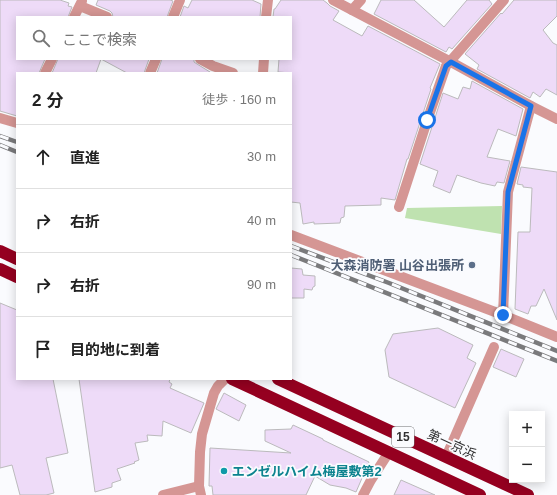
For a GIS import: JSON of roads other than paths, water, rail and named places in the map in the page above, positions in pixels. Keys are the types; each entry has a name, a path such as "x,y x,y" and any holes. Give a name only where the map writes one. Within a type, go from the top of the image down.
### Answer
{"highway":[{"path":"0,251 16,258"},
{"path":"0,269 16,277"},
{"name":"15","path":"234,380 480,495"},
{"name":"第一京浜","path":"280,380 528,495"}],"street":[{"path":"173,16 180,0"},
{"path":"266,16 268,0"},
{"path":"333,0 557,119"},
{"path":"352,10 361,0"},
{"path":"399,207 446,66 504,0"},
{"path":"74,16 81,3 105,16"},
{"path":"46,72 52,60"},
{"path":"150,72 156,60"},
{"path":"202,60 213,66 231,72"},
{"path":"263,72 264,60"},
{"path":"503,315 508,192 531,106"},
{"path":"0,118 16,123"},
{"path":"292,235 503,315 557,337"},
{"path":"446,457 494,347"},
{"path":"163,495 200,491 200,452 202,434 214,394 218,386 224,380"},
{"path":"363,495 370,480 389,452"}],"railway":[{"path":"0,136 16,142"},
{"path":"0,145 16,152"},
{"path":"292,246 389,283 557,351"},
{"path":"292,255 557,361"}],"place":[{"name":"大森消防署 山谷出張所","path":"472,265"},
{"name":"エンゼルハイム梅屋敷第2","path":"224,471"}]}
